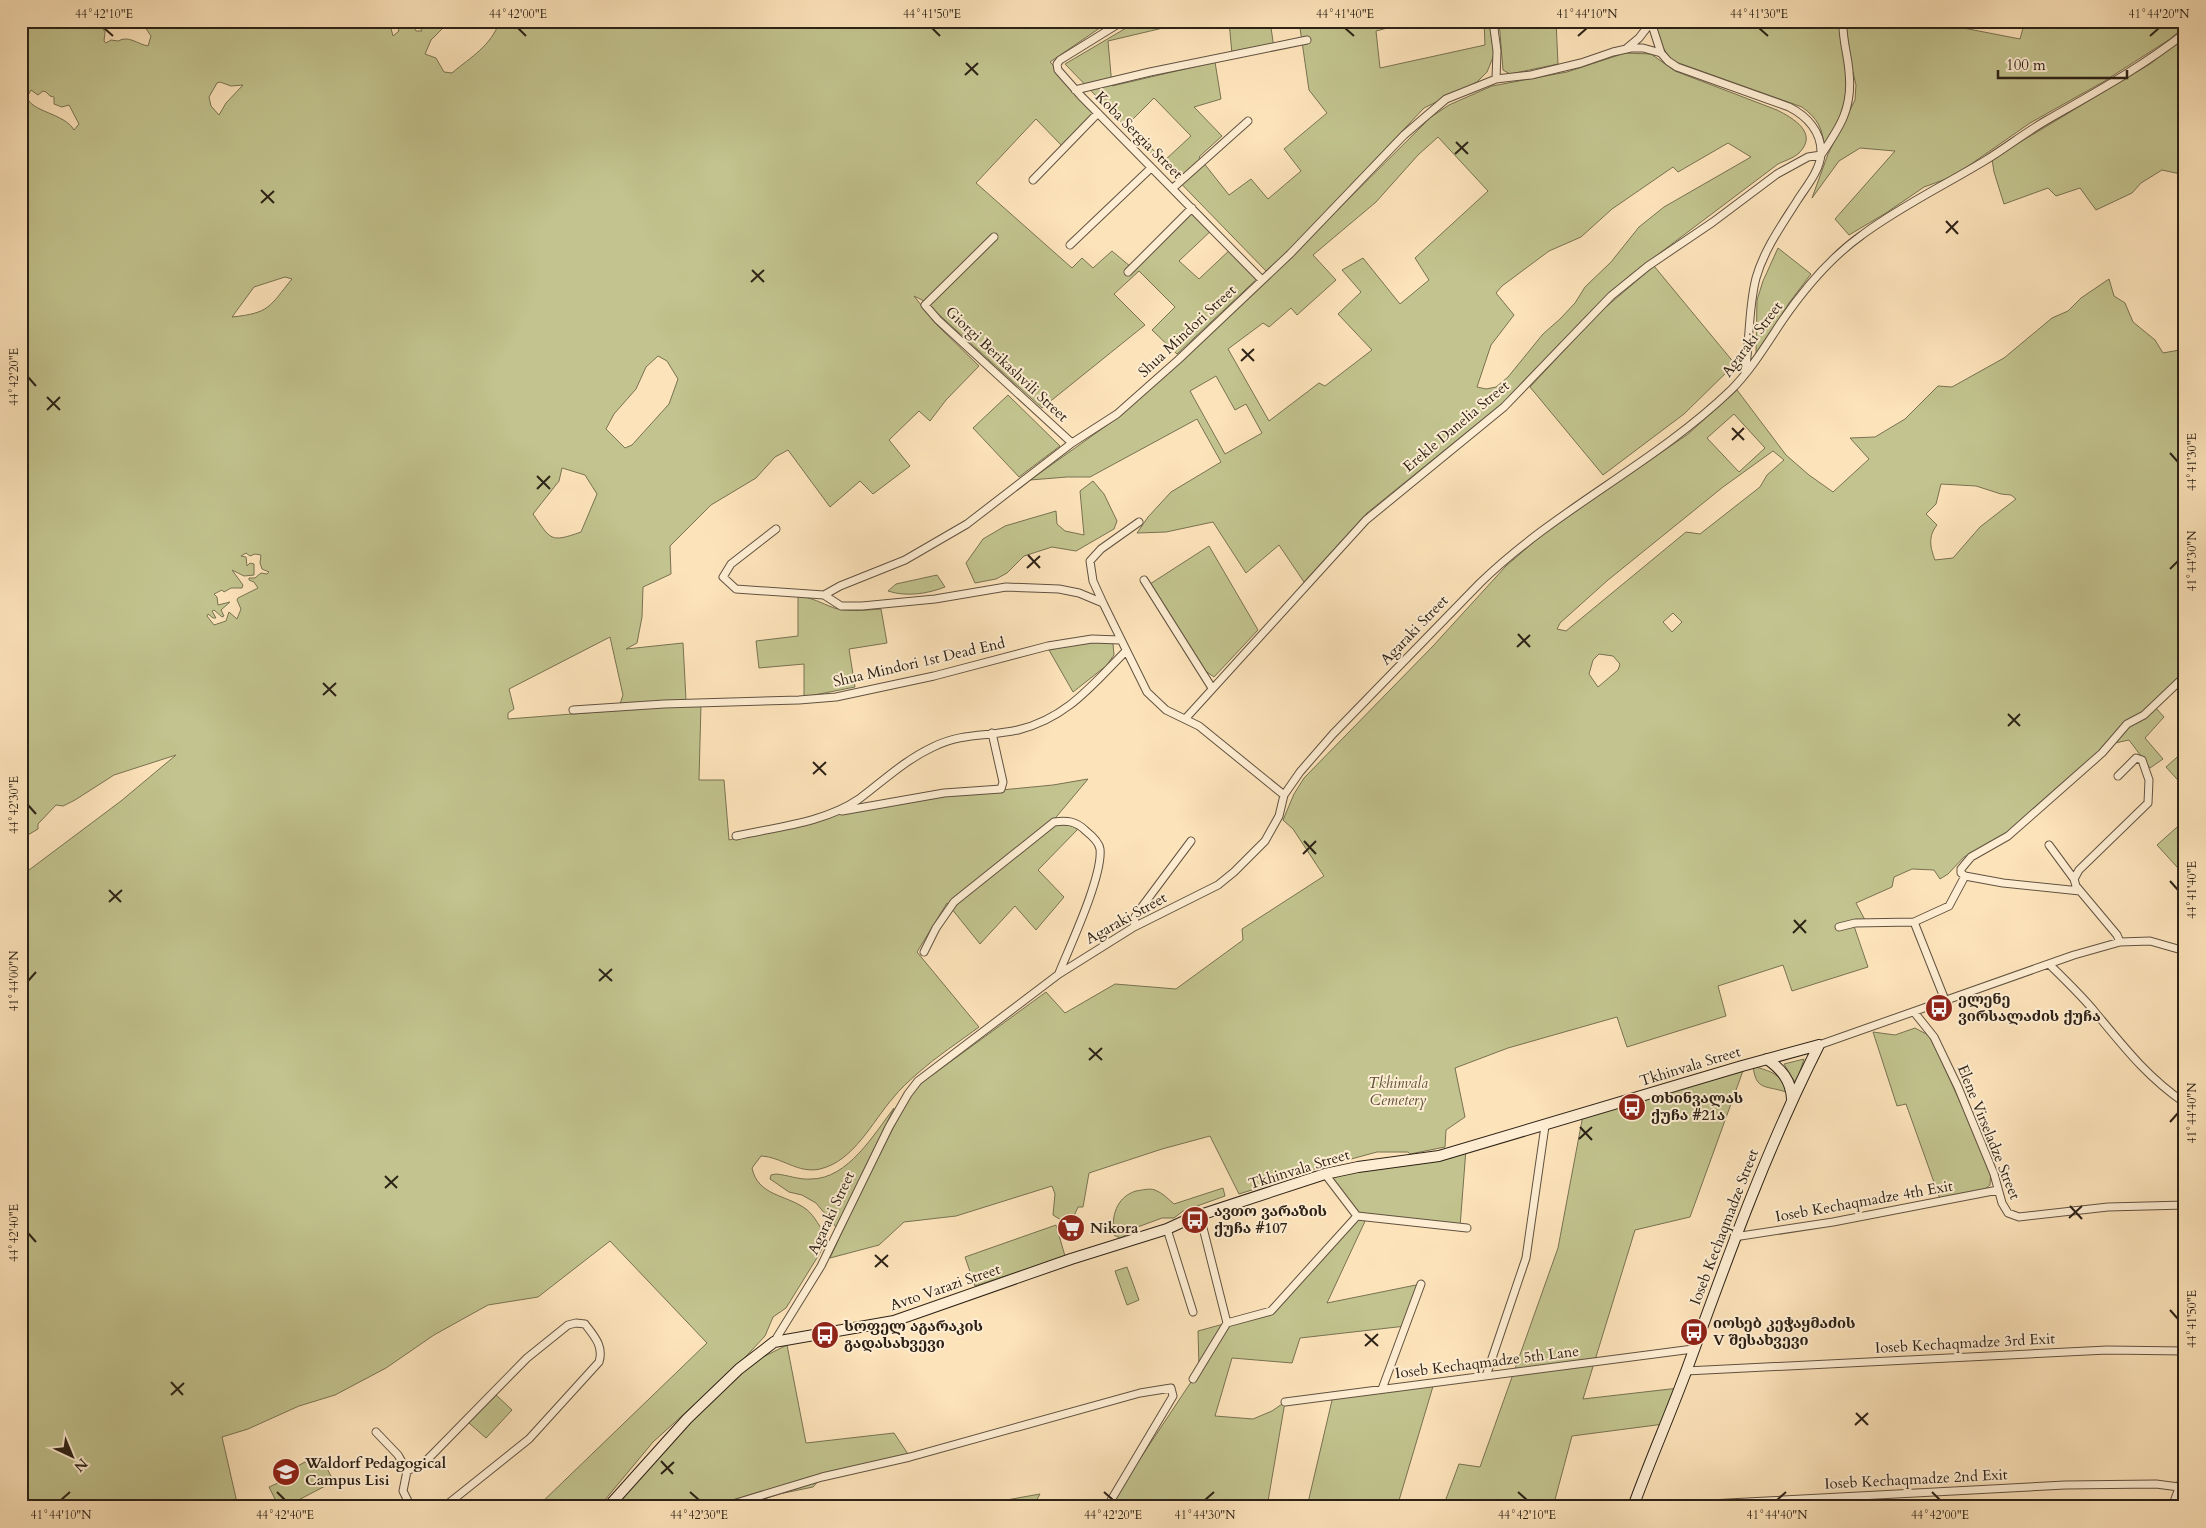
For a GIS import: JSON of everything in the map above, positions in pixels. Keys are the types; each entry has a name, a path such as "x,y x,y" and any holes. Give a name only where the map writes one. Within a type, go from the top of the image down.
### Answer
{"street":[{"name":"Koba Sergia Street","path":"1123,21 1060,60 1057,64 1058,70 1074,90 1262,280"},
{"path":"1493,21 1497,51 1496,79"},
{"path":"1625,49 1639,38 1651,21"},
{"path":"1651,21 1660,53"},
{"path":"1744,375 1748,352 1752,300 1764,254 1814,173 1821,155 1840,128 1851,98 1843,21"},
{"name":"Agaraki Street","path":"774,1342 821,1266 863,1177 908,1094 918,1081 1059,974 1134,927 1218,885 1234,872 1265,841 1280,816 1284,795 1300,772 1333,734 1500,563 1544,528 1669,442 1710,409 1744,375 1783,320 1820,273 1861,235 1988,158 2029,130 2150,60 2185,33"},
{"path":"1074,90 1150,72 1307,40"},
{"name":"Shua Mindori Street","path":"824,595 840,586 905,560 968,524 1072,443 1116,414 1178,360 1290,254 1404,135 1446,99 1496,79 1530,75 1581,63 1625,49 1642,48 1660,53 1677,67 1799,112 1811,123 1819,139 1821,155"},
{"path":"1033,180 1098,114"},
{"path":"1173,188 1248,121"},
{"name":"Erekle Danelia Street","path":"1186,718 1366,520 1504,407 1611,296 1648,266 1713,222 1777,174 1808,157 1821,155"},
{"path":"1070,245 1151,168"},
{"path":"1128,272 1192,208"},
{"name":"Giorgi Berikashvili Street","path":"994,237 925,305 938,320 1072,443"},
{"path":"1139,522 1101,549 1090,561 1093,581 1120,640 1147,692 1166,710 1186,718 1199,726 1284,795"},
{"path":"776,528 731,564 722,578 736,589 824,595 841,606 862,606 935,599 1006,587 1059,589 1079,593 1103,603"},
{"path":"1144,580 1212,688"},
{"name":"Shua Mindori 1st Dead End","path":"573,710 664,704 836,697 934,676 1048,646 1092,639 1120,640"},
{"path":"834,812 858,799 904,764 931,747 950,739 1016,730 1041,722 1074,704 1126,651"},
{"path":"2080,891 2003,883 1965,876 1961,873 1960,869 1971,857 2008,836 2102,753 2127,724 2144,715 2185,676"},
{"path":"736,836 800,822 834,812 944,793 1001,789 1003,782 992,733"},
{"path":"2074,879 2079,870 2148,803 2150,798 2149,780 2142,760 2136,758 2118,776"},
{"path":"924,952 936,928 954,902 1054,822 1068,820 1084,829 1097,842 1100,848 1099,862 1091,892 1059,974"},
{"path":"1134,927 1135,916 1140,908 1191,842"},
{"path":"2049,845 2074,879 2080,891 2117,935 2120,942"},
{"path":"1839,927 1855,924 1914,922 1949,906 1965,876"},
{"path":"1914,922 1945,1000"},
{"name":"Tkhinvala Street","path":"1200,1216 1325,1174 1358,1167 1439,1156 1819,1045 2050,964 2120,942 2150,941 2184,951"},
{"path":"2184,951 2185,961"},
{"path":"2050,964 2093,1010 2128,1054 2165,1088 2185,1103"},
{"name":"Elene Virseladze Street","path":"1914,1012 1934,1037 1958,1087 1994,1174 2002,1203 2008,1213 2019,1217 2108,1207 2185,1205"},
{"name":"Ioseb Kechaqmadze Street","path":"1633,1507 1686,1371 1734,1237 1792,1099 1819,1045"},
{"path":"1767,1059 1783,1072 1792,1090 1792,1099"},
{"path":"1486,1376 1526,1258 1545,1126"},
{"path":"1325,1174 1357,1216 1467,1228"},
{"name":"Ioseb Kechaqmadze 4th Exit","path":"1734,1237 1833,1222 1998,1190"},
{"path":"1200,1216 1228,1322"},
{"name":"Avto Varazi Street","path":"608,1507 687,1419 739,1369 774,1342 894,1321 1167,1229 1200,1216"},
{"path":"1193,1379 1228,1322 1271,1311 1357,1216"},
{"path":"1167,1229 1193,1312"},
{"path":"1382,1389 1421,1284"},
{"path":"407,1471 424,1462 508,1377 554,1336 568,1326 576,1323 585,1324 600,1345 602,1353 599,1362 530,1439 444,1507"},
{"name":"Ioseb Kechaqmadze 5th Lane","path":"1285,1402 1694,1349"},
{"name":"Ioseb Kechaqmadze 3rd Exit","path":"1686,1371 2107,1350 2185,1351"},
{"path":"723,1507 822,1477 910,1457 1140,1393 1171,1388 1173,1396 1107,1507"},
{"path":"376,1432 398,1455 407,1471 403,1490 411,1507"},
{"path":"2172,1507 2185,1472"},
{"name":"Ioseb Kechaqmadze 2nd Exit","path":"1654,1507 2065,1485 2156,1484 2179,1487"}],"green space":[{"path":"21,21 98,21 105,32 104,41 106,43 111,40 126,39 148,46 151,36 138,21 389,21 393,36 399,31 396,23 411,22 416,31 422,31 419,26 422,21 450,21 431,40 425,54 436,58 444,72 452,73 486,44 500,21 1110,21 1050,62 1098,110 1062,146 1036,119 976,183 1072,268 1082,258 1093,268 1112,251 1131,267 1194,205 1215,227 1179,261 1199,279 1233,247 1260,276 1177,354 1152,330 1175,307 1139,271 1114,294 1145,325 1042,408 924,301 914,296 936,324 979,366 946,400 930,421 919,411 889,440 910,466 873,494 860,481 830,507 788,450 775,457 756,478 711,505 670,546 671,574 643,587 642,617 637,643 626,649 683,643 686,700 620,704 623,695 610,637 509,689 514,709 508,713 508,719 701,704 699,780 724,780 729,840 835,814 960,794 1053,785 1088,779 1052,822 1067,824 1078,829 1038,870 1064,897 1036,930 1015,906 980,944 947,903 917,952 979,1027 908,1082 853,1149 832,1165 820,1169 804,1169 761,1156 752,1168 755,1177 766,1189 806,1209 827,1238 820,1253 786,1308 773,1317 765,1336 737,1366 653,1442 599,1507 537,1507 707,1343 610,1241 538,1297 488,1305 434,1335 386,1368 335,1395 299,1406 248,1429 222,1437 238,1507 21,1507 21,876 121,801 176,755 114,775 75,800 63,806 56,805 38,824 38,829 21,839","holes":["220,82 231,86 243,85 226,103 219,115 211,106 209,97 217,83","31,90 38,95 43,91 46,92 54,97 54,104 62,107 69,105 79,124 74,130 63,120 41,110 30,102 27,97","285,277 292,279 273,302 262,311 232,317 254,287","658,356 667,361 678,379 669,404 632,445 625,448 606,429 614,414 636,389 646,367","562,468 585,475 597,494 581,532 563,537 552,537 533,514 559,481","246,553 250,556 255,554 261,555 260,563 262,569 269,572 267,574 261,573 255,578 249,578 258,588 238,598 241,609 237,619 229,612 226,621 214,625 207,616 208,614 216,618 212,611 214,610 222,617 224,616 221,610 230,602 218,605 217,597 214,594 231,588 242,588 243,585 232,570 244,576 254,575 254,564 250,563 247,566 246,557 241,556"]},
{"path":"1138,21 1162,21 1163,28 1108,41 1112,86 1215,62 1221,99 1194,107 1222,136 1199,157 1229,195 1251,179 1268,199 1301,171 1284,149 1327,113 1309,90 1299,21 1414,21 1376,31 1380,68 1485,45 1484,21 1489,21 1494,55 1487,72 1477,82 1424,108 1289,250 1266,271 1065,64","holes":["1154,98 1191,136 1164,161 1128,124"]},
{"path":"1229,21 1270,21 1274,48 1232,54"},
{"path":"1499,21 1556,21 1558,64 1510,74 1503,70"},
{"path":"1656,21 1840,21 1848,88 1847,98 1841,116 1824,147 1818,124 1812,115 1802,107 1673,61 1661,42"},
{"path":"1846,21 1954,21 1953,26 2020,39 2025,21 2185,21 2185,26 2170,39 2103,82 2030,123 1964,169 1946,179 1924,187 1849,235 1835,219 1895,151 1860,148 1839,161 1812,198 1828,154 1855,100 1856,85 1845,38"},
{"path":"2185,37 2185,175 2162,170 2141,183 2132,193 2096,210 2080,188 2056,196 2048,188 2004,204 1992,159 2150,64"},
{"path":"1625,53 1651,54 1675,71 1777,110 1790,117 1802,127 1805,133 1804,146 1797,155 1778,164 1628,277 1596,306 1504,402 1367,513 1304,582 1279,545 1246,573 1213,522 1166,532 1137,533 1148,517 1171,492 1221,462 1197,419 1090,477 1030,480 1120,416 1177,365 1266,281 1431,117 1449,105 1492,86 1567,72","holes":["1438,137 1488,191 1415,258 1429,280 1400,304 1363,258 1342,270 1361,292 1338,314 1372,350 1325,386 1319,383 1269,421 1228,349 1263,323 1269,327 1291,308 1297,315 1336,280 1313,255 1376,202 1418,155","1728,143 1751,157 1664,207 1639,227 1611,262 1585,287 1575,303 1543,334 1508,377 1496,387 1486,389 1477,387 1491,345 1514,315 1496,293 1502,286 1549,251 1581,237 1612,209 1673,167 1678,172","1216,376 1235,410 1246,404 1262,433 1225,454 1190,391"]},
{"path":"1778,248 1811,274 1789,303 1756,355 1757,300 1763,281"},
{"path":"1654,266 1735,364 1684,414 1603,475 1530,387 1599,313"},
{"name":"Tkhinvala Cemetery","path":"2109,279 2114,296 2125,303 2133,322 2155,340 2163,353 2185,349 2185,674 2152,707 2127,723 2100,752 2006,835 1964,857 1948,874 1940,879 1934,870 1912,869 1894,877 1892,887 1856,903 1865,920 1854,926 1868,967 1792,991 1783,965 1718,986 1726,1016 1627,1047 1617,1017 1508,1048 1455,1068 1465,1117 1446,1130 1445,1147 1410,1154 1408,1152 1377,1152 1270,1181 1271,1184 1239,1194 1210,1136 1162,1149 1089,1173 1083,1207 1078,1207 1074,1216 1061,1220 1053,1215 1055,1194 1052,1186 956,1216 904,1222 879,1245 830,1258 907,1100 920,1084 1046,992 1065,1013 1115,984 1176,989 1243,940 1242,929 1324,876 1293,829 1283,820 1294,794 1304,778 1433,646 1506,566 1543,534 1688,434 1737,390 1786,455 1833,492 1869,459 1850,438 1875,437 1905,419 1938,386 1952,387 2004,358 2052,318 2068,311 2081,298","holes":["1734,414 1765,448 1739,472 1707,438","1773,451 1784,460 1767,475 1760,487 1700,534 1686,532 1566,631 1557,629 1560,623 1608,580 1723,487","1941,484 1976,486 2001,494 2011,495 2016,499 1980,527 1953,558 1935,560 1931,537 1937,525 1926,514 1936,504","1673,613 1682,622 1672,632 1663,622","1599,654 1613,656 1620,664 1618,670 1598,687 1589,674 1593,660"]},
{"path":"1008,395 1060,446 1019,477 973,428"},
{"path":"1093,481 1104,494 1117,521 1114,529 1076,551 1052,547 1024,556 1007,573 996,579 975,583 966,563 983,539 1005,526 1056,511 1057,524 1065,531 1084,535 1080,491"},
{"path":"1209,546 1258,630 1214,677 1204,670 1150,584"},
{"path":"937,575 945,587 916,594 888,591 896,584"},
{"path":"798,596 841,610 881,609 887,643 849,649 855,687 804,697 804,664 759,668 756,641 798,636"},
{"path":"1106,640 1113,644 1114,655 1106,666 1073,692 1049,650 1085,641"},
{"path":"2155,707 2164,717 2145,738 2163,759 2150,768 2129,740 2115,743 2128,726"},
{"path":"2185,750 2185,788 2166,767"},
{"path":"2185,820 2185,860 2177,867 2157,845"},
{"path":"1915,1028 1930,1036 1991,1170 1990,1185 1985,1189 1940,1199 1906,1104 1897,1106 1873,1032 1895,1035"},
{"path":"1804,1059 1796,1084 1784,1064"},
{"path":"1753,1066 1778,1077 1784,1085 1786,1092 1763,1086 1759,1083 1756,1080"},
{"path":"1744,1068 1690,1217 1635,1230 1583,1399 1679,1388 1664,1424 1572,1436 1553,1507 1443,1507 1459,1464 1480,1467 1558,1248 1583,1115"},
{"path":"894,1108 836,1227 816,1203 802,1195 789,1192 770,1179 771,1175 776,1174 811,1179 837,1172 869,1142"},
{"path":"1466,1149 1460,1227 1367,1217 1327,1303 1421,1284 1406,1326 1300,1338 1292,1363 1232,1358 1215,1416 1253,1419 1272,1411 1285,1402 1267,1507 1108,1507 1195,1376 1199,1367 1198,1331 1271,1311 1357,1216 1325,1174"},
{"path":"1223,1188 1225,1196 1183,1211 1174,1218 1162,1218 1135,1228 1120,1238 1114,1235 1113,1221 1116,1208 1129,1194 1136,1191 1153,1189 1174,1204"},
{"path":"1056,1225 1065,1256 975,1286 965,1257"},
{"path":"1127,1267 1139,1300 1127,1305 1115,1271"},
{"path":"787,1345 806,1443 894,1433 910,1457 822,1477 813,1487 779,1494 740,1507 608,1507 739,1369"},
{"path":"1434,1383 1397,1507 1307,1507 1333,1396"},
{"path":"495,1394 512,1410 486,1438 469,1423"},
{"path":"321,1457 333,1480 331,1483 285,1507 279,1507 269,1487 278,1483 275,1478 305,1462 307,1464"},
{"path":"1040,1494 1033,1507 985,1507 984,1504"}],"place":[{"name":"ელენე ვირსალაძის ქუჩა","path":"1939,1008"},
{"name":"თხინვალას ქუჩა #21ა","path":"1632,1107"},
{"name":"ავთო ვარაზის ქუჩა #107","path":"1195,1220"},
{"name":"Nikora","path":"1071,1228"},
{"name":"იოსებ კეჭაყმაძის V შესახვევი","path":"1694,1332"},
{"name":"სოფელ აგარაკის გადასახვევი","path":"825,1335"},
{"name":"Waldorf Pedagogical Campus Lisi","path":"286,1472"}]}
